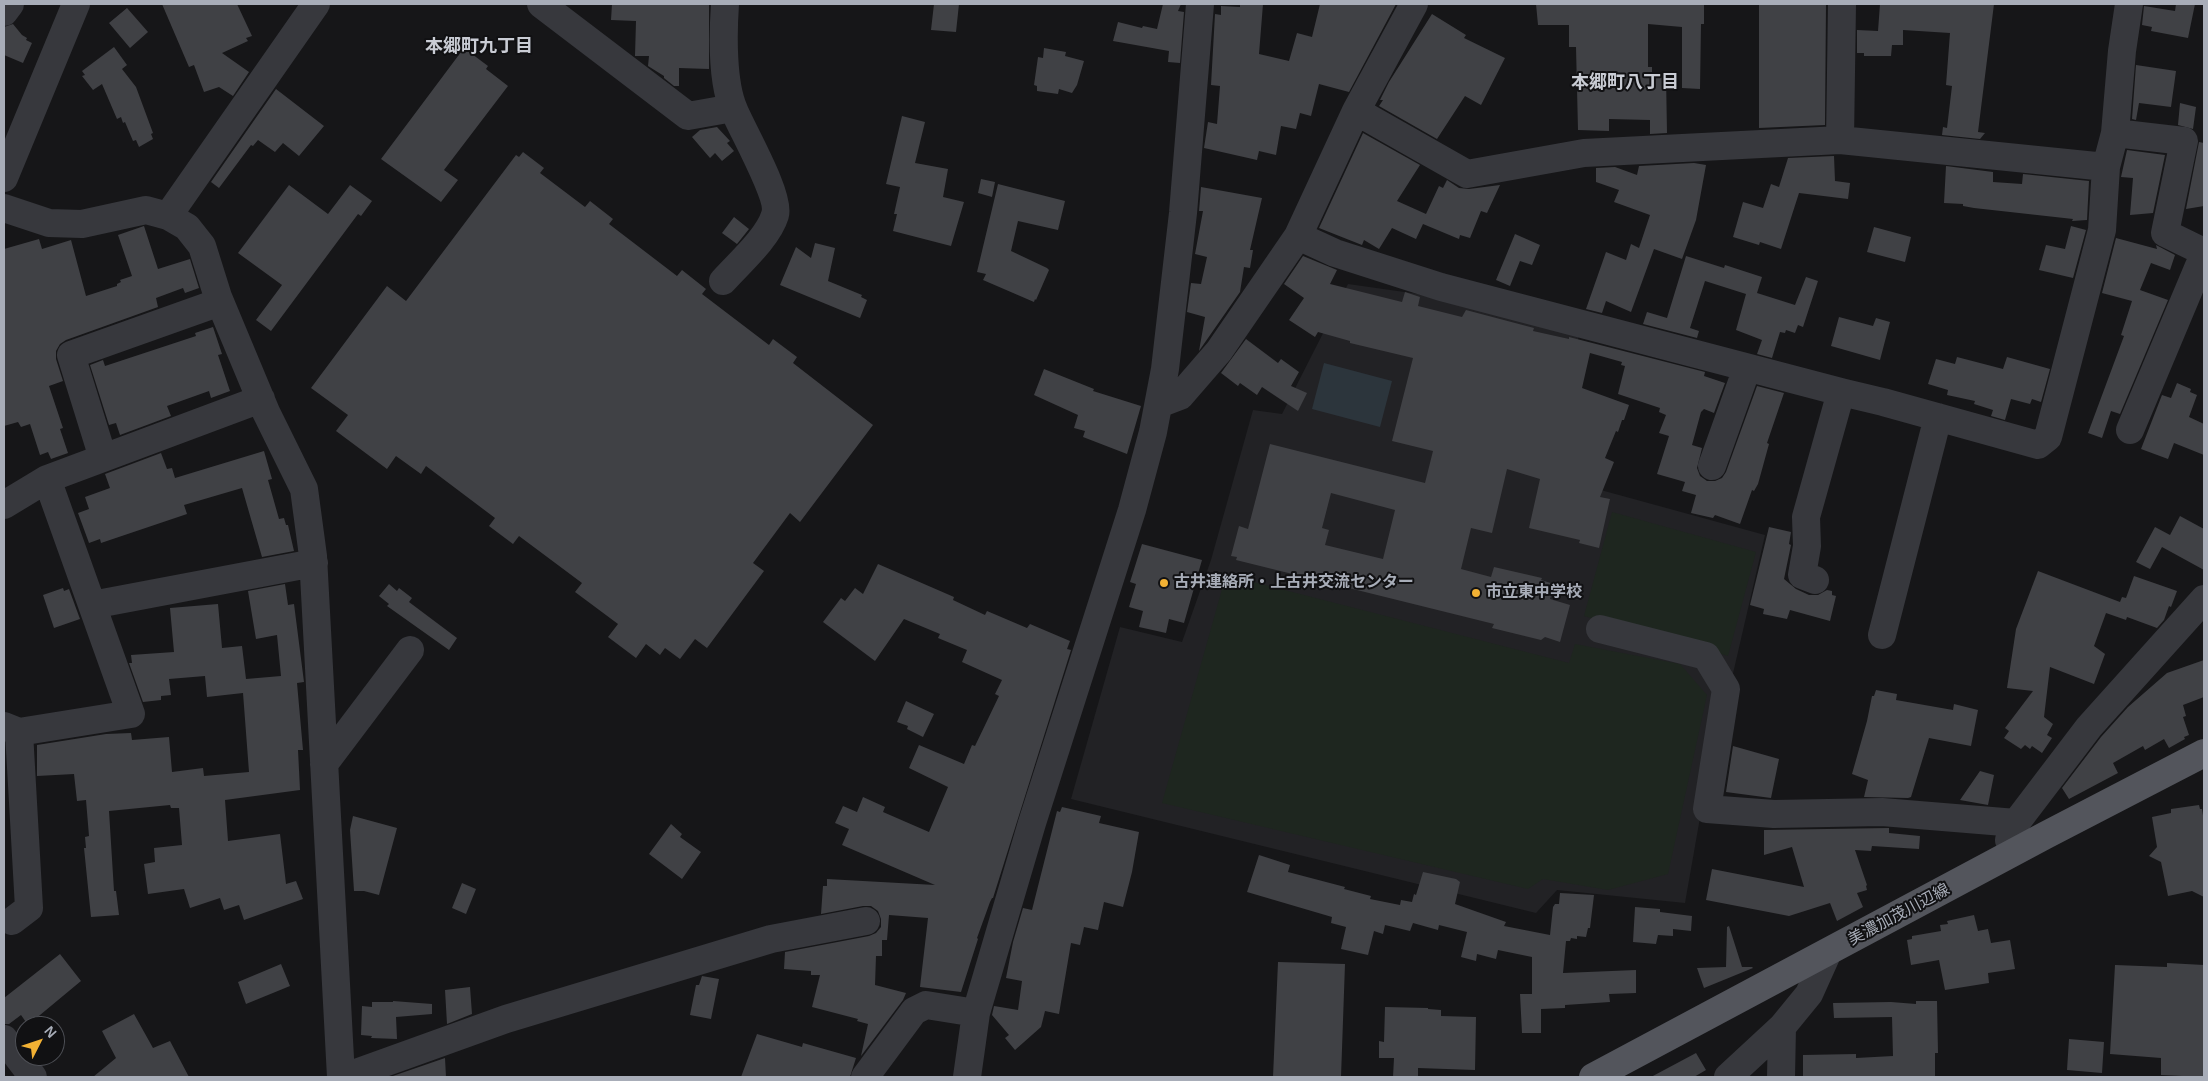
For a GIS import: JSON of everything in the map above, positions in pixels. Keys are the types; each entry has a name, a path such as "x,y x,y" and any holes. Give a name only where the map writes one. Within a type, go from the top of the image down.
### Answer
{"main road":[{"name":"美濃加茂川辺線","path":"1593,1077 1827,954 2046,835 2204,753"}],"street":[{"path":"4,12 10,4"},
{"path":"4,178 76,4"},
{"path":"168,216 316,4"},
{"path":"541,4 688,116 732,108"},
{"path":"723,281 769,229 776,213 767,178 732,108 726,74 723,30 725,4"},
{"path":"967,1077 976,1013 1032,824 1132,510 1159,404 1166,369 1182,223 1200,4"},
{"path":"1159,404 1180,396 1219,351 1298,236 1356,111 1414,4"},
{"path":"1840,140 1842,4"},
{"path":"1298,236 1335,253 1441,287 2038,445 2048,437 2102,230 2106,168 2115,133 2122,51 2129,4"},
{"path":"1356,111 1467,174 1584,153 1840,140 2106,168"},
{"path":"2115,133 2184,141 2164,233 2204,253 2130,430"},
{"path":"4,208 49,223 82,224 146,210 168,216 187,227 202,246 220,302 261,399 304,489 314,563 343,1077 506,1019 752,944 866,921"},
{"path":"103,458 71,355 220,302"},
{"path":"1712,466 1747,368"},
{"path":"1814,580 1802,575 1807,546 1806,517 1841,392"},
{"path":"4,505 47,479 261,399"},
{"path":"1882,635 1938,417"},
{"path":"12,921 29,908 11,729 131,714 47,479"},
{"path":"92,605 314,563"},
{"path":"1999,862 2016,824 2089,727 2204,599"},
{"path":"1600,629 1706,656 1726,688 1707,809 1774,814 1882,812 2016,824"},
{"path":"324,764 410,650"},
{"path":"1728,1077 1782,1027 1809,994 1827,954"},
{"path":"865,1077 914,1011 926,1005 976,1013"},
{"path":"1781,1077 1782,1027"},
{"path":"4,1038 34,1077"}],"shaded area":[{"name":"市立東中学校","path":"1348,284 1461,300 1580,331 1546,475 1765,535 1701,812 1685,903 1557,890 1536,913 1071,799 1120,627 1182,642 1211,560 1253,410 1282,414"},
{"path":"1324,363 1392,381 1380,427 1312,409"},
{"path":"1612,512 1756,552 1728,656 1584,616"},
{"path":"1226,575 1569,663 1575,644 1680,664 1707,695 1668,874 1608,890 1543,879 1528,889 1162,803"}],"building":[{"path":"162,4 237,4 252,36 246,38 248,41 222,53 249,72 233,96 219,87 204,92 194,65 189,67"},
{"path":"612,4 709,4 709,69 679,68 679,86 674,86 664,76 648,66 649,56 635,56 636,21 611,20"},
{"path":"934,4 959,4 956,32 931,30"},
{"path":"1163,4 1181,4 1178,11 1184,12 1180,63 1168,62 1169,51 1113,41 1118,22 1142,28 1143,26 1157,29"},
{"path":"1240,4 1263,4 1259,54 1289,61 1297,33 1312,37 1320,4 1396,4 1349,92 1319,84 1311,116 1300,113 1296,129 1281,126 1276,155 1259,151 1257,160 1204,148 1208,122 1217,124 1220,86 1211,85 1215,14 1221,15 1221,6 1240,7"},
{"path":"1536,4 1704,4 1704,24 1701,24 1700,89 1682,88 1682,27 1648,24 1648,67 1652,67 1652,75 1666,75 1667,133 1650,134 1650,120 1609,119 1609,131 1578,130 1576,47 1569,47 1569,25 1538,25"},
{"path":"1759,4 1826,4 1825,125 1759,128"},
{"path":"1880,4 1994,4 1978,132 1985,133 1980,139 1942,135 1943,127 1947,128 1952,86 1946,85 1950,33 1903,30 1903,45 1892,45 1891,56 1864,56 1864,53 1857,53 1857,30 1878,31"},
{"path":"2176,4 2195,4 2188,38 2151,31 2152,27 2142,25 2144,6 2175,11"},
{"path":"127,8 148,32 130,48 109,23"},
{"path":"1432,14 1466,35 1464,38 1505,58 1481,105 1465,96 1437,139 1379,106 1389,82"},
{"path":"13,24 27,38 26,40 32,43 23,63 4,55 4,27"},
{"path":"114,47 127,65 122,69 136,87 153,133 151,134 153,139 139,147 136,140 133,141 125,122 123,123 121,117 117,119 102,84 93,90 82,76 85,75 82,71"},
{"path":"464,48 488,66 486,69 508,86 444,170 458,180 441,202 381,159"},
{"path":"1044,48 1066,52 1065,56 1084,61 1077,85 1072,93 1059,89 1058,94 1037,91 1037,86 1034,85 1038,57 1043,58"},
{"path":"2136,65 2176,71 2171,107 2139,103 2136,120 2132,119"},
{"path":"276,89 324,126 299,156 283,143 275,152 258,140 253,146 251,145 219,188 211,182"},
{"path":"2180,103 2196,107 2193,129 2178,125"},
{"path":"902,116 925,122 915,163 948,169 943,197 964,202 951,246 893,231 897,214 894,214 900,187 886,184"},
{"path":"717,127 730,141 727,143 734,151 722,161 715,153 710,158 692,137 700,130"},
{"path":"1363,133 1420,165 1397,201 1426,214 1439,186 1443,188 1447,180 1459,188 1469,189 1500,185 1487,213 1481,211 1470,238 1460,235 1459,239 1423,224 1416,239 1392,228 1379,249 1364,240 1362,245 1319,228"},
{"path":"2199,142 2204,143 2204,206 2186,209"},
{"path":"2127,150 2165,155 2153,213 2130,215 2133,178 2121,177"},
{"path":"523,152 544,168 540,173 585,207 590,201 613,219 609,224 677,276 682,270 706,289 702,294 769,345 773,339 797,357 793,363 873,425 800,522 790,513 753,563 764,571 707,648 695,639 680,659 665,648 660,655 646,644 636,658 608,637 618,624 575,592 582,583 519,536 513,544 489,526 495,518 426,466 421,474 396,456 387,469 336,431 348,415 311,388 387,286 406,301 516,155 519,157"},
{"path":"1834,156 1835,181 1850,183 1848,199 1799,193 1781,249 1760,242 1759,245 1733,237 1743,202 1763,208 1771,184 1779,187 1788,158"},
{"path":"1694,163 1706,165 1696,220 1682,259 1654,249 1631,312 1606,301 1602,313 1586,309 1606,252 1626,260 1631,244 1639,248 1650,215 1614,202 1619,190 1596,182 1596,168 1615,167 1637,175 1639,166"},
{"path":"1946,166 1993,172 1993,182 2022,184 2023,174 2089,181 2087,220 2072,221 2073,219 1944,203"},
{"path":"981,179 995,182 992,197 978,193"},
{"path":"998,184 1065,201 1058,230 1018,221 1011,251 1049,270 1034,302 983,280 986,274 977,272"},
{"path":"289,185 328,214 350,185 372,201 361,216 358,214 271,331 256,320 282,285 238,253"},
{"path":"1201,187 1262,198 1250,250 1253,250 1250,268 1244,267 1240,292 1199,351 1205,317 1187,312 1191,283 1201,284 1207,257 1195,254 1203,211 1199,211"},
{"path":"734,217 749,229 737,244 722,233"},
{"path":"144,226 158,269 190,259 199,288 185,293 183,288 156,298 158,307 66,340 60,344 56,351 56,359 63,381 49,386 63,428 60,429 68,453 51,459 48,452 40,455 30,424 21,427 18,422 4,426 4,249 39,239 42,249 71,240 86,296 117,286 121,282 120,280 132,276 118,235"},
{"path":"2071,226 2086,230 2073,278 2039,270 2046,245 2065,249"},
{"path":"1874,227 1911,237 1905,262 1867,252"},
{"path":"1515,234 1540,245 1532,265 1520,261 1510,286 1496,280"},
{"path":"2116,238 2157,249 2156,245 2175,255 2170,270 2151,263 2140,290 2168,300 2120,414 2111,411 2102,438 2088,433 2124,336 2121,335 2132,301 2102,293"},
{"path":"815,243 835,248 828,281 862,295 861,297 867,300 860,318 780,285 796,247 811,258"},
{"path":"1303,256 1337,270 1330,284 1402,302 1405,292 1420,297 1418,306 1462,317 1466,310 1534,328 1533,331 1569,339 1569,337 1705,372 1704,376 1725,383 1714,413 1704,409 1701,412 1692,445 1702,448 1697,468 1700,476 1707,481 1715,481 1722,478 1726,472 1757,386 1784,393 1767,443 1769,444 1758,484 1754,491 1752,490 1740,524 1715,515 1713,518 1691,513 1696,495 1682,491 1685,482 1657,474 1669,436 1659,433 1666,415 1659,412 1660,408 1618,394 1625,366 1621,365 1622,362 1590,353 1582,388 1629,405 1624,420 1622,420 1618,432 1616,431 1605,458 1614,462 1600,497 1610,499 1599,548 1579,543 1580,540 1529,528 1540,479 1507,469 1492,533 1471,528 1461,569 1491,577 1494,567 1542,578 1541,580 1554,584 1550,599 1570,605 1560,642 1545,637 1541,640 1492,628 1494,624 1236,560 1237,557 1231,556 1239,526 1248,529 1270,444 1425,483 1433,451 1392,441 1413,358 1350,343 1350,341 1318,332 1315,337 1289,320 1304,298 1284,284","holes":["1331,493 1395,510 1383,559 1325,545 1329,530 1322,528"]},
{"path":"1686,256 1724,268 1725,265 1762,277 1757,293 1795,305 1806,277 1818,281 1803,327 1798,325 1795,333 1786,330 1785,333 1780,332 1772,358 1757,354 1762,340 1736,330 1746,294 1705,281 1690,328 1699,331 1697,338 1643,324 1647,312 1667,318"},
{"path":"1839,317 1873,326 1876,318 1890,322 1880,360 1831,346"},
{"path":"213,327 222,354 218,355 230,391 211,398 209,391 167,406 171,416 120,435 116,423 109,425 90,365 103,360 105,366 196,336 195,333"},
{"path":"1246,339 1278,363 1281,359 1299,372 1291,386 1307,393 1298,411 1262,387 1257,395 1240,383 1238,386 1221,373"},
{"path":"1957,357 2003,369 2007,357 2050,369 2041,402 2032,399 2030,404 2011,399 2005,420 1991,416 1993,410 1974,404 1975,401 1947,395 1948,390 1928,384 1936,359 1955,364"},
{"path":"1044,369 1094,389 1093,391 1141,406 1127,454 1083,437 1085,431 1074,428 1078,415 1034,395"},
{"path":"2177,383 2191,389 2190,392 2197,395 2189,417 2204,424 2204,455 2174,443 2168,459 2141,449 2162,395 2171,398"},
{"path":"264,451 272,479 268,480 279,519 284,518 286,525 288,525 294,551 262,557 242,488 184,505 187,514 101,543 100,539 89,543 78,513 89,509 85,497 110,488 105,474 161,453 167,469 172,468 175,478"},
{"path":"2180,516 2204,529 2204,570 2162,547 2150,569 2136,562 2155,527 2170,535"},
{"path":"1769,527 1791,532 1789,544 1791,545 1784,579 1796,589 1809,595 1818,595 1827,590 1832,591 1832,595 1836,596 1830,621 1790,610 1787,619 1763,614 1764,609 1750,605"},
{"name":"古井連絡所・上古井交流センター","path":"1142,544 1202,560 1184,623 1169,619 1166,633 1139,627 1143,611 1129,607 1136,584 1130,582"},
{"path":"878,564 954,597 953,600 985,615 987,611 1027,628 1030,624 1070,641 1067,649 1071,650 993,898 977,938 961,992 920,987 928,918 889,915 887,940 882,940 882,956 876,956 875,985 906,993 903,1000 861,1056 868,1024 857,1021 858,1019 812,1007 820,975 811,975 811,971 784,969 785,952 869,936 876,933 881,927 878,911 871,906 821,914 823,886 827,886 827,879 935,885 842,845 849,829 835,823 843,806 857,812 863,797 885,807 883,812 929,832 948,787 909,768 919,745 964,764 972,745 975,746 999,696 995,694 1002,680 962,662 967,650 938,638 940,634 904,619 875,661 823,622 841,598 845,601 855,588 863,594"},
{"path":"2038,571 2120,602 2122,597 2126,598 2134,576 2177,591 2164,620 2157,628 2127,617 2126,620 2106,613 2094,646 2105,654 2094,684 2050,667 2044,717 2053,724 2047,735 2052,738 2042,753 2032,746 2030,749 2025,745 2021,749 2004,738 2009,731 2005,728 2033,691 2007,688 2016,629"},
{"path":"285,584 288,605 294,604 304,682 297,683 303,750 298,750 300,790 225,800 228,841 280,834 286,884 296,881 303,899 244,920 239,905 224,910 220,898 190,908 184,889 148,894 144,864 155,862 154,848 182,845 179,808 171,808 170,805 109,811 114,891 116,891 119,915 91,917 84,848 86,848 85,837 89,836 86,800 77,801 74,774 37,776 37,745 106,734 131,733 132,740 169,737 172,772 203,768 204,776 249,772 243,693 207,697 205,676 169,679 171,695 161,696 161,700 143,702 129,663 132,663 131,655 174,652 170,608 218,604 222,648 242,646 246,679 281,676 277,635 256,639 248,591"},
{"path":"389,584 397,591 399,588 412,598 409,602 457,638 449,650 387,606 389,604 379,596"},
{"path":"63,588 64,591 69,589 80,619 54,628 43,595"},
{"path":"2204,660 2204,697 2183,705 2186,716 2183,717 2189,735 2169,748 2164,739 2145,750 2143,746 2113,763 2118,773 2069,799 2062,788 2101,737 2128,707 2167,673"},
{"path":"1876,690 1897,694 1896,700 1953,710 1954,704 1978,710 1971,746 1929,738 1911,797 1908,798 1864,797 1868,780 1852,774 1872,696 1874,696"},
{"path":"906,701 934,714 923,737 907,729 908,726 897,722"},
{"path":"1733,746 1779,759 1771,798 1726,792"},
{"path":"1980,771 1994,775 1988,805 1960,800"},
{"path":"2199,805 2200,809 2202,809 2204,822 2204,897 2192,891 2168,896 2161,862 2149,856 2157,847 2152,817 2171,813 2171,809"},
{"path":"1062,807 1101,816 1099,823 1139,832 1132,872 1123,907 1104,902 1098,930 1084,927 1080,945 1071,943 1059,1014 1045,1011 1041,1027 1015,1050 1005,1038 1009,1035 992,1015 994,1006 1018,1010 1022,981 1006,978 1013,942 1023,908 1032,910 1057,811 1060,812"},
{"path":"353,816 397,828 379,895 364,891 354,891 350,830"},
{"path":"671,824 682,834 680,837 701,852 682,879 649,854"},
{"path":"1889,828 1889,833 1920,836 1919,849 1872,846 1871,851 1855,850 1867,885 1867,890 1857,893 1863,907 1837,921 1830,903 1789,916 1706,900 1712,869 1804,887 1792,847 1764,855 1764,830"},
{"path":"1259,855 1290,865 1288,872 1345,887 1344,889 1371,896 1370,899 1400,905 1401,900 1412,902 1423,872 1456,879 1460,882 1455,904 1506,922 1504,926 1550,935 1553,907 1555,904 1559,904 1560,893 1594,895 1590,928 1588,928 1586,937 1577,936 1577,939 1571,938 1570,941 1566,941 1563,973 1636,970 1636,993 1609,994 1610,1002 1565,1005 1565,1008 1541,1009 1541,1033 1522,1033 1520,994 1532,994 1532,957 1498,950 1496,959 1477,954 1476,961 1461,957 1467,932 1439,925 1438,930 1413,923 1410,931 1385,925 1383,934 1374,931 1368,955 1341,949 1346,927 1331,923 1332,917 1247,892"},
{"path":"462,883 476,889 466,914 452,908"},
{"path":"1635,907 1660,909 1660,912 1692,916 1691,931 1673,929 1673,936 1658,935 1656,944 1633,942"},
{"path":"1974,915 1978,931 1988,929 1991,943 2010,940 2015,969 1988,973 1989,983 1945,990 1939,960 1911,965 1907,940 1912,939 1912,936 1941,931 1940,925 1948,924 1947,921"},
{"path":"1729,926 1742,967 1753,968 1704,988 1697,968 1726,967 1727,927"},
{"path":"60,954 81,981 39,1016 15,1016 15,1020 9,1024 4,1024 4,998"},
{"path":"1278,962 1345,964 1341,1077 1273,1077"},
{"path":"2167,963 2204,965 2204,1077 2161,1075 2161,1058 2110,1054 2115,965 2167,967"},
{"path":"281,964 290,986 246,1004 238,982"},
{"path":"702,976 719,979 711,1019 690,1015 696,985 699,985"},
{"path":"470,987 472,1014 447,1024 445,990"},
{"path":"393,1001 432,1004 432,1014 396,1017 397,1039 371,1038 372,1036 361,1035 362,1006 372,1007 372,1002"},
{"path":"1916,1001 1937,1001 1938,1053 1935,1053 1935,1077 1803,1077 1803,1055 1856,1054 1856,1058 1893,1056 1892,1017 1834,1018 1833,1003 1891,1002 1916,1004"},
{"path":"1385,1007 1428,1008 1441,1010 1441,1016 1476,1017 1475,1070 1418,1068 1418,1077 1393,1077 1394,1058 1379,1058 1379,1041 1384,1042"},
{"path":"134,1014 153,1048 170,1041 189,1077 93,1077 116,1058 102,1031"},
{"path":"757,1034 802,1047 803,1043 856,1058 850,1077 741,1077"},
{"path":"2069,1039 2104,1042 2102,1073 2067,1070"},
{"path":"1696,1053 1706,1070 1694,1077 1651,1077"},
{"path":"445,1058 446,1077 390,1077"}],"place":[{"name":"古井連絡所・上古井交流センター","path":"1164,583"},
{"name":"市立東中学校","path":"1476,593"}],"district":[{"name":"本郷町九丁目","path":"479,47"},
{"name":"本郷町八丁目","path":"1625,83"}]}
